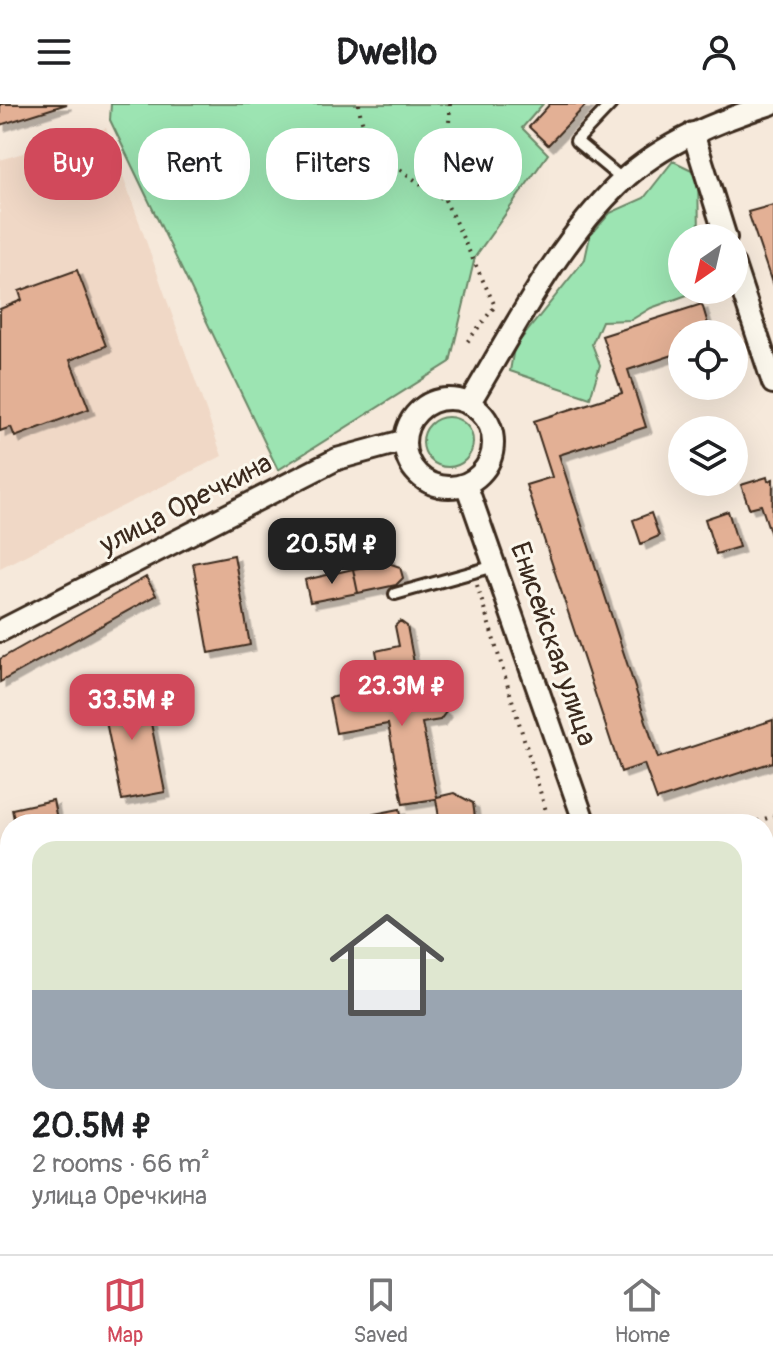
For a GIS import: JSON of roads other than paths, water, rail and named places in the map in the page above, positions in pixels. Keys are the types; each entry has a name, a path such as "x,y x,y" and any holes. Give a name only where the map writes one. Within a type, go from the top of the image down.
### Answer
{"street":[{"path":"469,404 559,259 594,211 623,180 693,133 771,104"},
{"path":"693,133 722,224"},
{"path":"747,304 773,383"},
{"path":"453,397 469,404 484,417 493,442 485,468 466,484 442,486 426,479 414,469 403,441 408,427 427,405 453,397"},
{"name":"улица Оречкина","path":"0,631 337,459 403,441"},
{"name":"Енисейская улица","path":"466,484 582,814"}],"lane":[{"path":"611,104 576,141 623,180"},
{"path":"395,594 497,566"}]}
